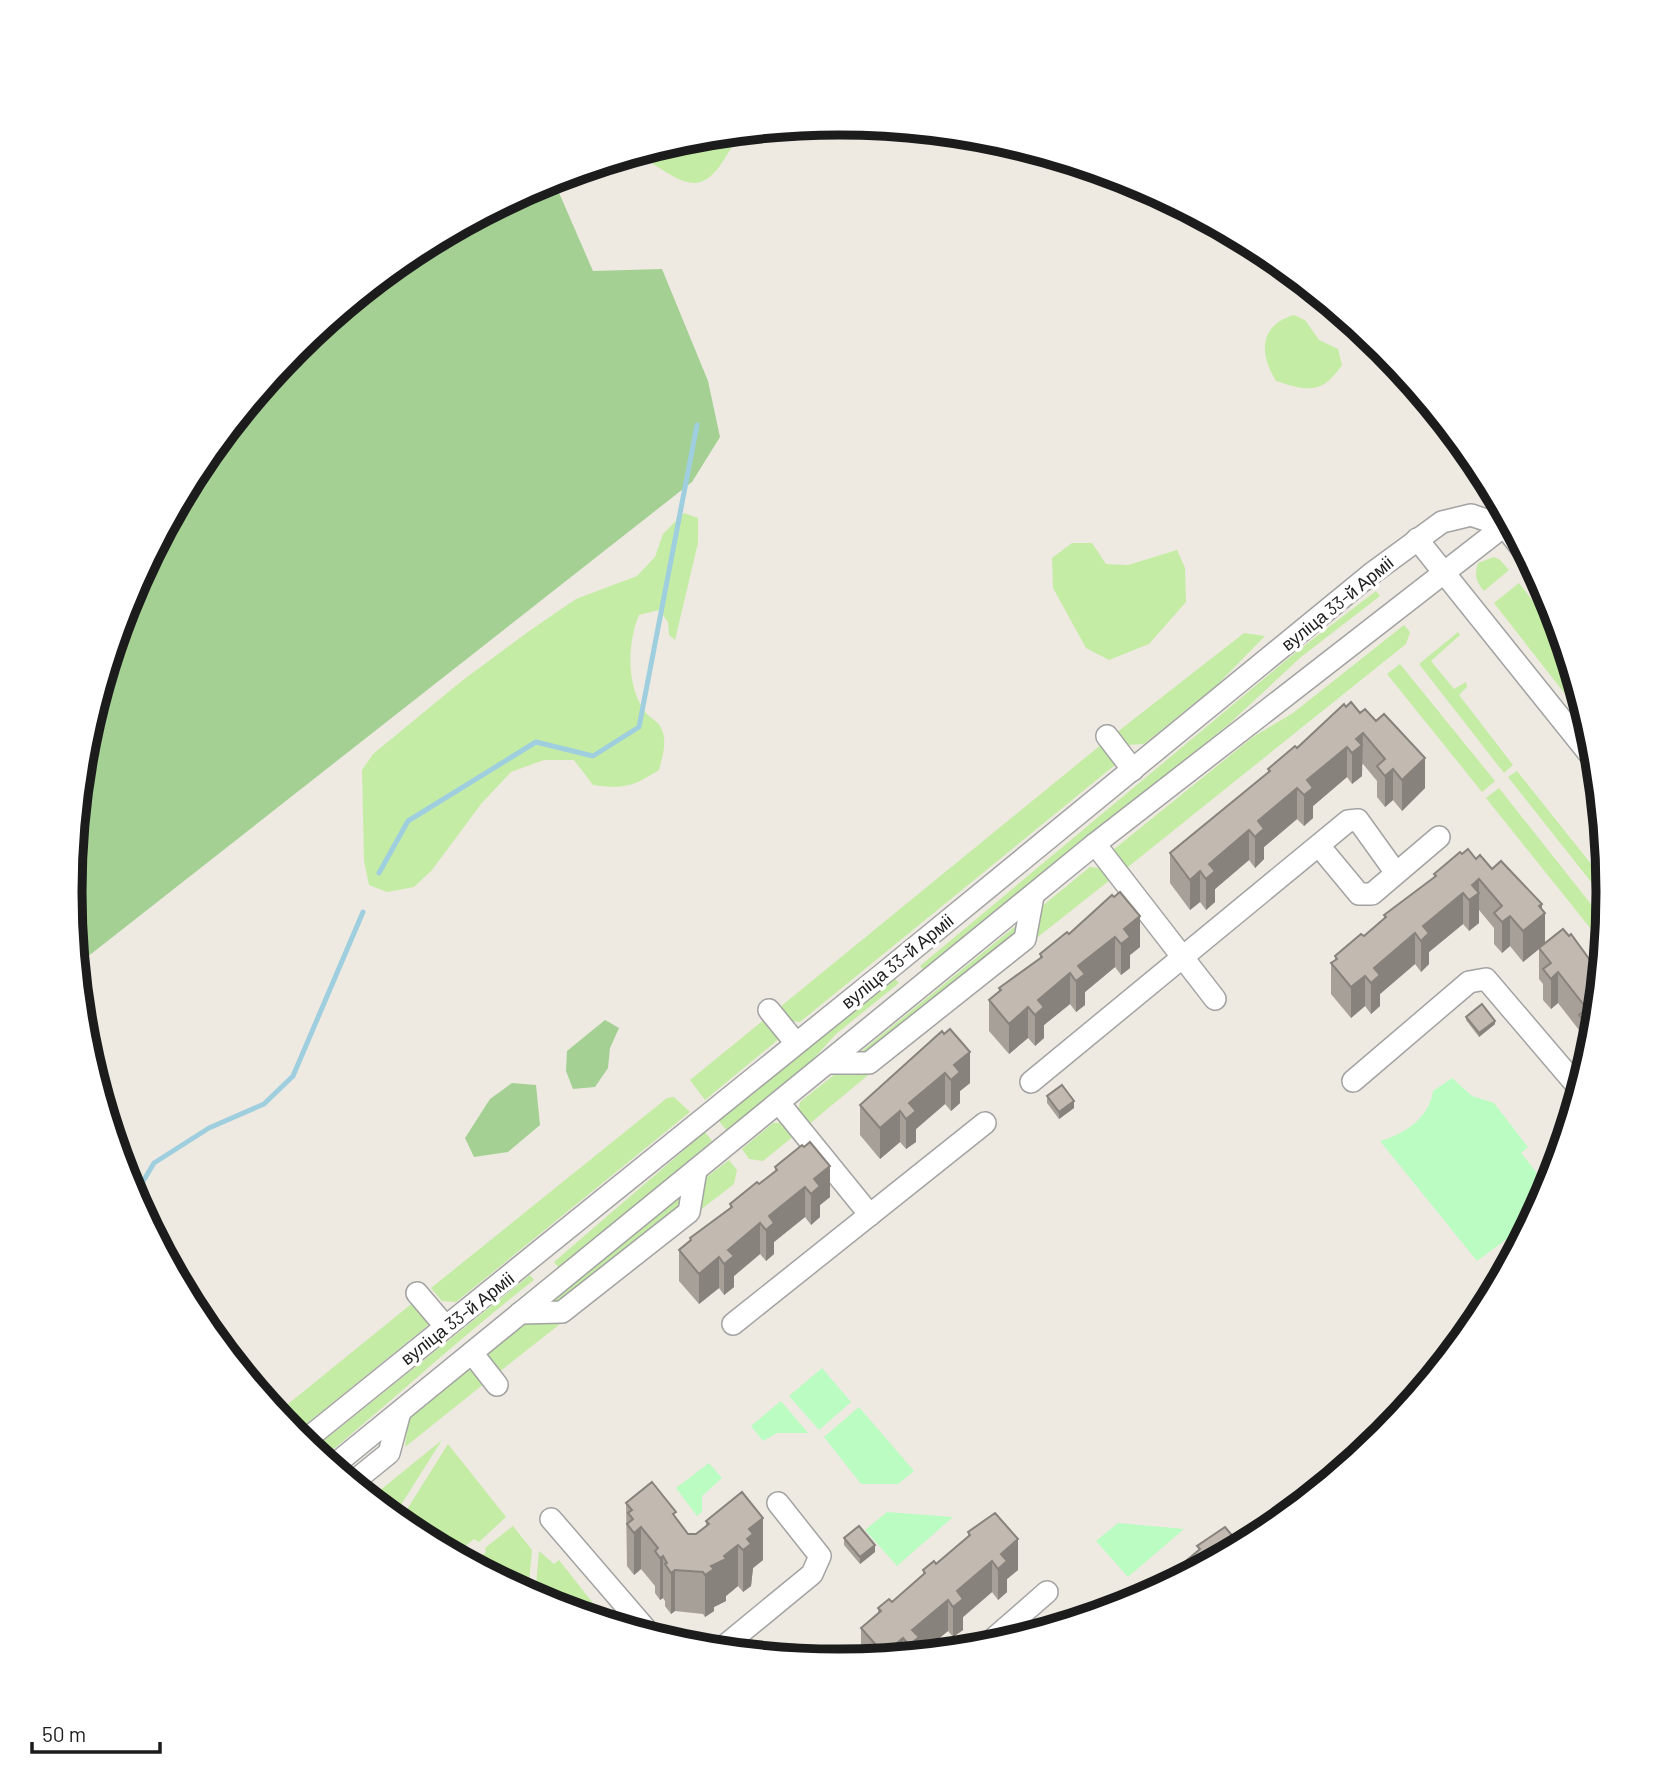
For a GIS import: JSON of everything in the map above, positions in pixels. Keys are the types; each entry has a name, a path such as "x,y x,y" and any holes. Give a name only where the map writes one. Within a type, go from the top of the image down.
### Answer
{"street":[{"name":"вуліца 33-й Арміі","path":"312,1435 1417,540 1442,522 1471,515 1500,525"},
{"name":"вуліца 33-й Арміі","path":"340,1461 1095,844 1502,528"},
{"path":"1417,540 1581,744"},
{"path":"1107,736 1133,770"},
{"path":"1031,1082 1320,847 1348,821 1358,820 1396,873"},
{"path":"1320,847 1359,894 1372,894 1439,837"},
{"path":"1095,844 1214,999"},
{"path":"828,1063 869,1063 1025,939 1033,896"},
{"path":"915,947 910,959 914,971 924,977 936,974"},
{"path":"884,973 895,972 904,978 908,989 903,1001"},
{"path":"1353,1081 1469,982 1486,979 1572,1079"},
{"path":"769,1010 794,1042"},
{"path":"779,1103 870,1215"},
{"path":"733,1324 985,1123"},
{"path":"520,1313 562,1312 689,1212 696,1170"},
{"path":"549,1244 543,1256 548,1268 558,1274 570,1271"},
{"path":"517,1270 529,1268 539,1274 543,1286 538,1297"},
{"path":"417,1293 445,1326"},
{"path":"472,1353 497,1385"},
{"path":"360,1477 389,1453 400,1412"},
{"path":"731,1641 811,1574 820,1556 778,1503"},
{"path":"551,1519 640,1622"},
{"path":"1003,1630 1047,1592"}],"green space":[{"path":"734,143 717,170 707,179 697,183 672,176 648,160"},
{"path":"558,190 593,271 662,269 708,381 720,437 692,482 86,958 82,892 89,793 108,696 140,602 160,557 184,514 239,431 304,357 378,292 461,237 504,213"},
{"path":"1294,315 1305,320 1319,340 1338,349 1342,365 1328,382 1321,386 1305,388 1276,381 1270,371 1265,351 1268,333 1282,320"},
{"path":"684,513 698,518 698,543 675,640 669,635 668,622 659,610 639,615 632,639 630,665 635,691 639,703 663,733 664,749 659,770 634,783 613,787 593,785 574,760 544,760 511,772 481,804 432,870 414,887 387,892 369,885 364,861 362,770 373,754 463,680 576,599 637,576 655,557 663,534"},
{"path":"1072,543 1092,543 1106,564 1128,565 1177,550 1185,568 1186,602 1149,644 1109,660 1086,648 1053,588 1052,558"},
{"path":"1494,557 1509,570 1484,591 1476,578 1478,563"},
{"path":"1519,583 1542,613 1571,702 1494,603"},
{"path":"1376,591 1380,596 1301,657 1229,724 924,971 920,966 1296,652"},
{"path":"1404,625 1410,632 1406,644 1123,871 1113,850 1253,737 1293,713"},
{"path":"1458,632 1460,635 1431,661 1454,689 1466,682 1467,687 1459,695 1513,765 1504,773 1419,664"},
{"path":"1244,633 1265,636 1217,685 1144,744 1127,745 1116,733"},
{"path":"1400,664 1495,781 1482,792 1387,674"},
{"path":"1102,744 1114,756 1115,765 800,1022 792,1021 780,1007"},
{"path":"1517,771 1595,869 1596,888 1508,777"},
{"path":"1499,788 1595,910 1594,933 1486,798"},
{"path":"1090,867 1099,868 1110,880 1029,944 1035,912"},
{"path":"1023,920 1021,932 864,1058 853,1058"},
{"path":"895,979 899,983 836,1034 806,1067 727,1131 719,1121"},
{"path":"765,1019 780,1038 705,1100 690,1080"},
{"path":"605,1020 619,1028 610,1048 608,1068 595,1087 573,1089 566,1071 567,1051"},
{"path":"844,1067 873,1071 808,1125 798,1113 800,1102"},
{"path":"1452,1078 1472,1096 1494,1103 1528,1147 1521,1153 1540,1177 1515,1233 1477,1261 1380,1141 1414,1124 1427,1109 1433,1091"},
{"path":"512,1083 536,1085 540,1125 508,1152 474,1157 465,1138 490,1099"},
{"path":"674,1097 690,1112 456,1302 442,1301 431,1288 667,1098"},
{"path":"773,1123 785,1123 795,1135 763,1161 749,1159 742,1149"},
{"path":"705,1132 712,1141 559,1268 554,1262"},
{"path":"729,1160 737,1170 734,1184 694,1215 699,1183"},
{"path":"686,1192 684,1204 553,1309 543,1309"},
{"path":"530,1275 534,1280 330,1452 321,1443"},
{"path":"415,1301 432,1322 303,1426 285,1407"},
{"path":"529,1319 565,1320 498,1373 489,1362 489,1352"},
{"path":"822,1368 851,1402 819,1430 789,1396"},
{"path":"474,1370 485,1383 405,1447 408,1417 464,1371"},
{"path":"781,1401 808,1433 777,1433 763,1441 751,1426"},
{"path":"859,1407 914,1471 898,1484 861,1484 824,1437"},
{"path":"442,1440 399,1507 378,1492"},
{"path":"448,1444 506,1517 479,1542 474,1539 463,1548 406,1512"},
{"path":"709,1463 722,1478 702,1496 702,1512 697,1516 676,1488"},
{"path":"887,1512 953,1517 897,1566 865,1530"},
{"path":"1118,1523 1184,1529 1128,1577 1096,1541"},
{"path":"513,1526 532,1550 529,1582 479,1557 486,1552 485,1548"},
{"path":"539,1551 554,1564 559,1560 596,1607 595,1609 536,1585"}],"building":[{"path":"1351,702 1360,713 1365,709 1376,721 1384,714 1425,758 1402,780 1393,769 1385,776 1377,766 1385,759 1363,733 1356,739 1362,745 1352,753 1347,747 1307,780 1313,788 1304,795 1297,788 1258,821 1264,829 1255,837 1249,830 1209,864 1215,871 1206,879 1200,871 1190,880 1170,853 1270,771 1268,769 1295,746 1297,748 1344,704 1346,707"},
{"path":"1468,849 1476,859 1480,855 1492,869 1501,861 1542,904 1539,906 1545,913 1523,931 1510,916 1502,922 1494,913 1502,906 1479,879 1472,885 1479,893 1469,900 1463,893 1423,926 1429,933 1421,941 1415,933 1374,968 1380,975 1371,983 1365,976 1351,987 1331,963 1337,959 1335,956 1361,934 1364,936 1386,917 1384,915 1436,876 1434,874 1460,852 1462,854"},
{"path":"1120,892 1140,916 1124,929 1130,937 1121,944 1115,937 1078,966 1085,974 1076,981 1070,973 1038,1000 1044,1007 1035,1015 1028,1007 1009,1024 989,1000 1001,990 999,988 1042,957 1040,954 1067,932 1069,934 1112,895 1114,897"},
{"path":"1563,929 1569,936 1571,934 1592,963 1586,1008 1558,972 1551,979 1543,969 1551,963 1539,948"},
{"path":"1482,1004 1495,1021 1479,1033 1466,1017"},
{"path":"1586,1010 1584,1021 1579,1015"},
{"path":"950,1029 970,1052 954,1065 960,1072 951,1080 945,1073 909,1103 916,1111 906,1119 900,1111 880,1128 860,1105 942,1031 944,1034"},
{"path":"1062,1085 1074,1101 1059,1112 1047,1096"},
{"path":"810,1142 830,1166 814,1179 820,1186 811,1194 805,1187 769,1216 774,1223 766,1230 760,1223 728,1250 734,1256 724,1264 719,1257 699,1274 679,1250 690,1238 732,1207 730,1204 777,1170 775,1167 802,1145 804,1147"},
{"path":"652,1482 676,1512 673,1514 688,1534 696,1534 709,1524 706,1521 742,1492 763,1518 749,1529 753,1534 747,1539 751,1544 743,1550 738,1545 724,1556 726,1559 711,1566 714,1569 705,1575 703,1572 675,1570 671,1573 663,1556 660,1558 655,1551 658,1548 641,1527 634,1533 627,1524 633,1519 628,1513 632,1510 626,1503"},
{"path":"995,1513 1018,1539 1001,1554 1007,1561 998,1569 992,1561 957,1591 963,1599 953,1607 948,1600 912,1630 919,1637 909,1645 903,1638 893,1647 878,1647 861,1628 881,1611 878,1608 889,1599 892,1602 925,1573 923,1570 934,1561 936,1564 970,1535 968,1532"},
{"path":"859,1526 875,1545 860,1557 844,1538"},
{"path":"1225,1527 1233,1537 1175,1571 1200,1549 1197,1546"}],"waterway":[{"path":"379,873 408,821 536,742 593,756 639,727 697,425"},
{"path":"142,1187 154,1163 209,1128 264,1104 293,1076 363,912"}]}
